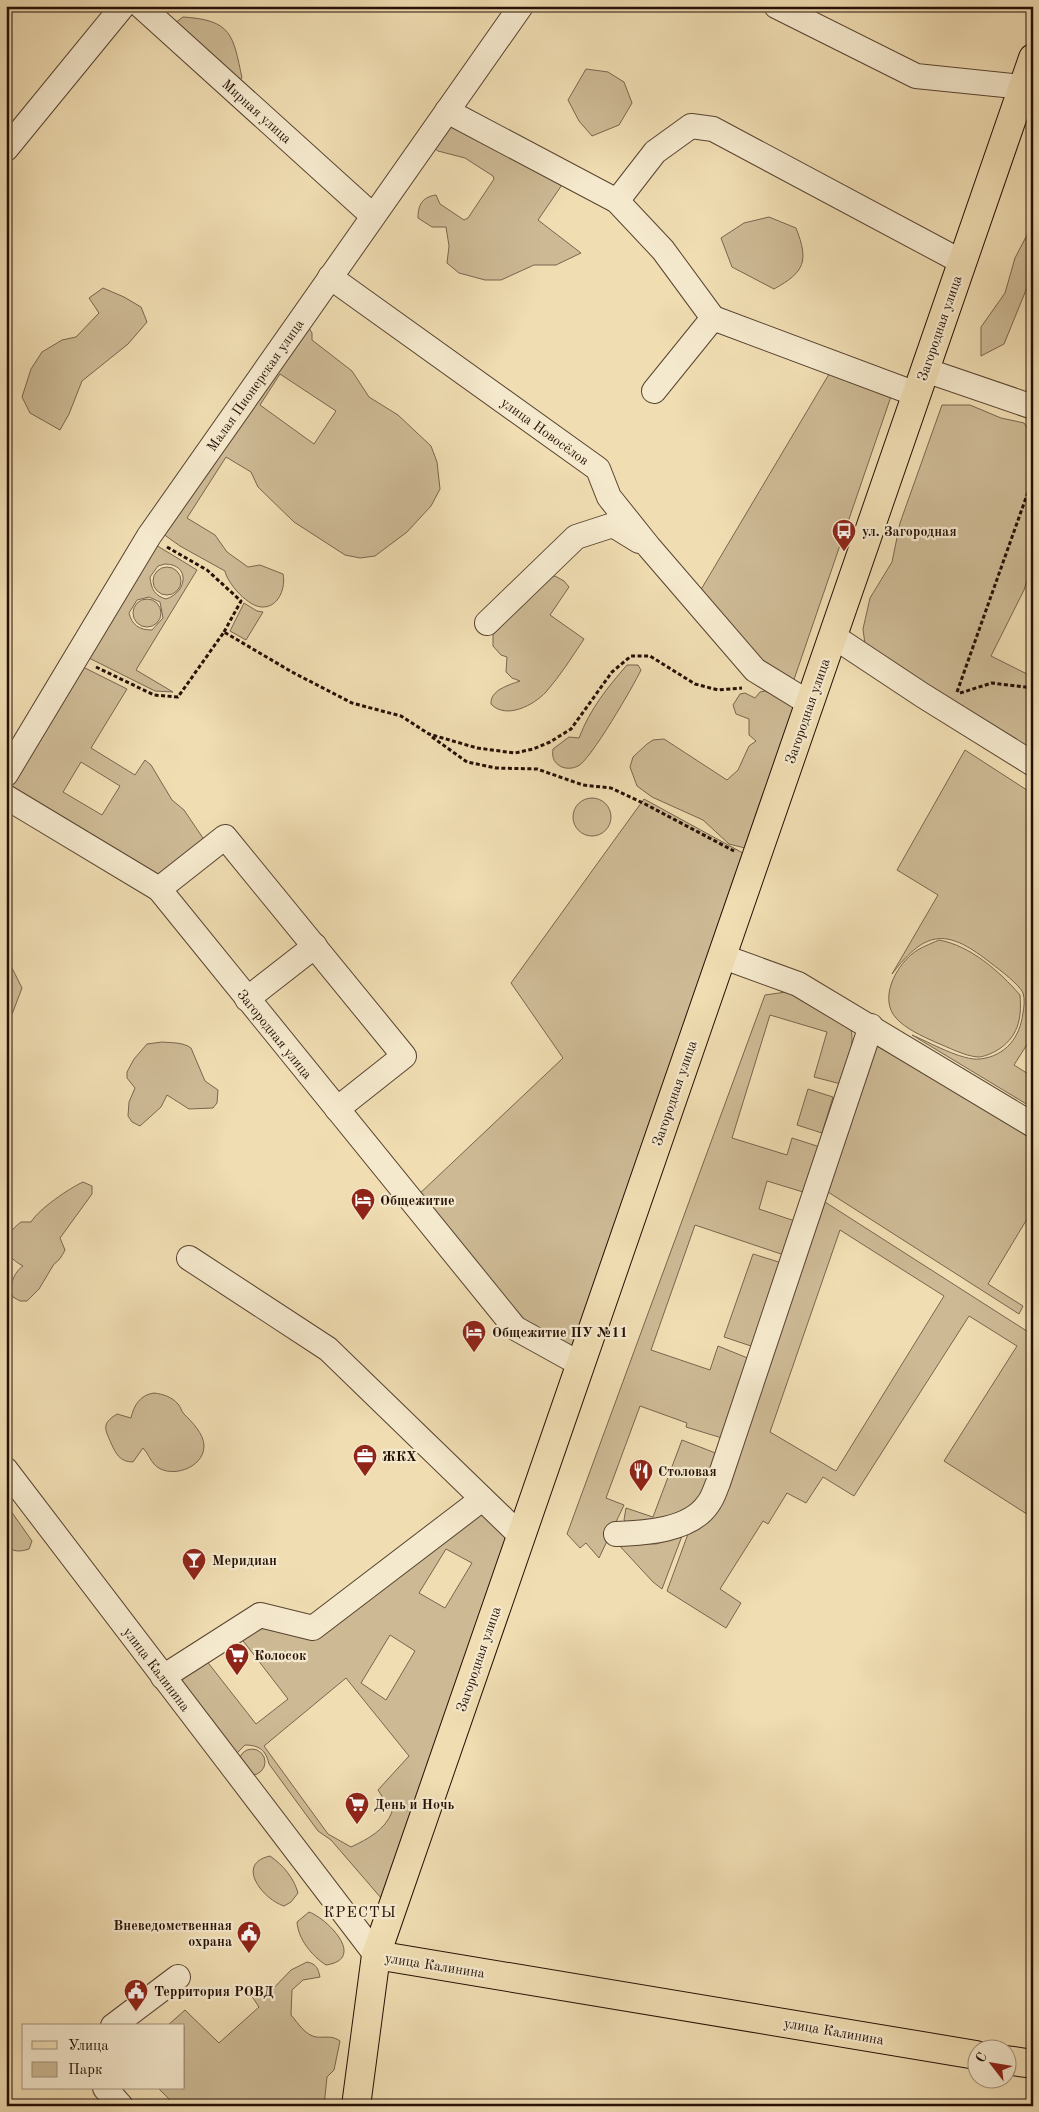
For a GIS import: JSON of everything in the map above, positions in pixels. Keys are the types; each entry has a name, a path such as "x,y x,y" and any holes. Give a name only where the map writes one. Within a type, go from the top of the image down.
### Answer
{"main road":[{"name":"Загородная улица","path":"356,2106 376,1955 1033,58"},
{"name":"улица Калинина","path":"376,1955 966,2053"},
{"path":"1016,2061 1033,2064"}],"street":[{"path":"6,149 123,6"},
{"name":"Мирная улица","path":"141,6 374,216"},
{"name":"Малая Пионерская улица","path":"7,770 149,536 521,6"},
{"path":"776,6 916,76 1022,87"},
{"path":"447,111 617,201 663,250 713,318 920,382 1033,407"},
{"path":"617,201 655,152 691,126 713,129 962,262"},
{"name":"улица Новосёлов","path":"330,277 598,469 609,497 649,547 755,670 809,703"},
{"path":"654,391 713,318"},
{"path":"487,623 576,537 613,525 649,547"},
{"path":"833,636 922,695 1033,764"},
{"name":"Загородная улица","path":"6,796 159,889 515,1328 580,1364"},
{"path":"159,889 224,838 404,1056 336,1109"},
{"path":"247,999 315,946"},
{"path":"721,956 798,984 871,1026 1033,1126"},
{"path":"616,1534 652,1532 689,1521 708,1505 718,1483 871,1026"},
{"path":"189,1258 328,1349 521,1536"},
{"name":"улица Калинина","path":"6,1470 376,1955"},
{"path":"163,1676 260,1614 313,1628 482,1499"},
{"path":"116,2024 178,1977"},
{"path":"107,2090 121,2106"}],"path":[{"path":"957,694 1033,478"},
{"path":"77,657 154,695 178,696 224,632 241,601 207,570 149,536"},
{"path":"224,632 292,672 352,702 401,716 467,762 496,768 537,769 583,785 611,788 754,862"},
{"path":"429,734 477,748 515,753 541,746 571,729 612,672 631,656 650,656 695,684 718,690 775,682"},
{"path":"922,695 957,694 992,683 1033,688"}],"green space":[{"path":"183,17 212,22 228,32 236,51 242,78 237,82 175,23"},
{"path":"586,69 608,72 624,82 632,103 619,125 592,136 579,121 568,100"},
{"path":"456,126 566,179 538,220 581,253 556,265 534,265 501,280 485,280 459,273 447,263 449,246 446,227 432,227 418,218 422,202 436,195 440,204 464,220 468,218 494,179 493,176 465,158 438,151 433,147 448,129"},
{"path":"769,217 796,228 803,257 798,271 774,289 732,267 721,238 744,223"},
{"path":"1033,218 1033,279 1026,290 1004,344 981,356 981,327 1005,293 1015,258 1027,235"},
{"path":"103,288 141,307 147,322 128,344 82,381 69,414 60,430 30,413 22,397 31,369 42,352 62,340 76,337 99,313 89,298"},
{"path":"309,328 312,333 312,340 352,371 369,397 398,415 431,446 437,462 440,489 431,506 407,532 375,556 360,558 345,555 294,522 258,487 251,472 226,457 187,518 215,535 227,552 248,567 260,565 283,574 284,579 280,595 269,606 257,606 245,599 234,588 225,571 180,546 159,531","holes":["280,374 336,411 314,444 260,405"]},
{"path":"838,359 898,376 789,694 693,603"},
{"path":"942,405 970,405 1001,418 1024,423 1033,436 1033,562 1024,590 991,656 1033,677 1033,744 1030,752 866,652 863,629 870,598 892,562 900,523"},
{"path":"151,542 197,570 136,670 173,692 155,691 83,655","holes":["165,564 179,568 183,579 179,591 166,599 154,591 150,577 158,566","149,597 160,602 163,618 152,630 137,626 132,621 129,613 137,600"]},
{"path":"167,567 177,571 181,581 177,591 167,595 157,591 153,581 157,571"},
{"path":"555,576 564,581 569,587 550,615 584,639 566,666 541,697 520,709 504,711 497,709 491,704 494,695 501,689 520,681 512,678 506,672 507,657 501,655 493,646 493,635 549,578"},
{"path":"147,599 157,603 161,613 157,623 147,627 137,623 133,613 137,603"},
{"path":"244,603 257,611 263,612 246,640 230,631"},
{"path":"79,665 127,689 91,748 135,775 145,760 151,765 172,800 184,810 207,844 158,883 6,791 6,784","holes":["81,762 120,786 102,815 63,792"]},
{"path":"627,665 638,665 641,670 621,706 592,751 576,767 566,768 556,763 553,749 569,737 579,738 588,718 600,699"},
{"path":"765,691 795,704 745,848 729,844 703,820 652,797 637,786 630,767 633,757 653,740 664,739 727,780 738,770 749,746 756,741 749,735 749,719 736,714 733,705 740,694 745,693 755,698 760,692"},
{"path":"965,750 1033,794 1033,1035 1014,1065 1033,1077 1033,1108 912,1035 964,1057 980,1059 997,1054 1010,1044 1019,1030 1021,1022 1024,995 1014,982 977,952 963,944 939,939 927,941 916,948 892,974 938,895 897,870"},
{"path":"592,798 606,803 611,817 606,831 592,836 578,831 573,817 578,803"},
{"path":"644,799 752,858 579,1358 518,1325 416,1197 563,1058 511,983"},
{"path":"939,940 962,948 984,961 1020,995 1019,1020 1014,1034 1003,1046 985,1056 967,1055 925,1037 900,1022 891,1010 889,993 891,984 900,967 915,952"},
{"path":"6,962 11,966 22,988 6,1030"},
{"path":"793,991 850,1025 852,1040 850,1055 841,1084 814,1077 827,1032 770,1015 732,1138 787,1155 792,1138 820,1147 803,1192 767,1181 759,1209 795,1221 784,1255 695,1225 651,1350 710,1370 718,1346 750,1359 722,1438 686,1427 687,1423 640,1406 606,1498 624,1505 599,1558 586,1543 580,1548 567,1534 765,995"},
{"path":"162,1042 181,1044 191,1048 205,1081 218,1090 217,1103 213,1108 189,1109 167,1095 161,1107 140,1126 132,1122 128,1116 129,1102 135,1088 127,1078 127,1072 134,1059 147,1044"},
{"path":"875,1045 1033,1138 1033,1209 988,1284 1023,1306 1019,1314 828,1192"},
{"path":"808,1089 833,1097 822,1133 797,1125"},
{"path":"83,1182 92,1186 92,1194 60,1238 65,1250 64,1252 54,1264 39,1289 27,1301 20,1301 13,1297 11,1289 15,1276 23,1266 10,1256 7,1250 7,1239 10,1233 21,1222 31,1222 40,1211 54,1200"},
{"path":"825,1202 1033,1335 1033,1518 944,1461 1017,1346 969,1316 854,1496 823,1477 806,1503 787,1493 768,1524 763,1521 720,1589 741,1603 726,1628 667,1591 688,1534 724,1499","holes":["840,1230 944,1296 836,1471 770,1432"]},
{"path":"753,1254 782,1263 754,1347 724,1337"},
{"path":"154,1393 173,1399 202,1437 204,1446 202,1454 198,1461 184,1470 168,1471 160,1469 143,1448 133,1462 125,1461 117,1454 107,1434 106,1424 108,1421 117,1414 131,1418 138,1401"},
{"path":"682,1440 718,1454 709,1485 686,1514 628,1524 624,1520 626,1508 653,1517"},
{"path":"6,1504 32,1541 29,1549 17,1551 6,1546"},
{"path":"482,1504 516,1537 388,1906 331,1840 318,1831 269,1764 264,1752 258,1747 245,1745 235,1755 169,1678 202,1655 256,1724 288,1699 237,1633 260,1619 312,1632","holes":["446,1549 472,1563 445,1608 419,1593","390,1635 415,1651 386,1700 361,1683","346,1678 409,1756 378,1790 392,1812 389,1818 375,1833 351,1847 328,1834 264,1746"]},
{"path":"682,1536 662,1589 653,1582 617,1543 656,1544"},
{"path":"252,1749 261,1753 265,1762 261,1771 252,1775 243,1771 239,1762 243,1753"},
{"path":"270,1856 287,1872 294,1882 298,1893 291,1902 284,1906 268,1897 261,1890 253,1874 254,1866 259,1860"},
{"path":"309,1912 325,1922 340,1939 344,1947 343,1955 338,1961 326,1965 311,1952 303,1941 297,1922"},
{"path":"307,1962 316,1967 320,1977 303,1980 292,1990 291,2015 308,2034 316,2037 331,2037 340,2041 334,2070 327,2077 324,2106 176,2106 160,2090 185,2090 185,2024 169,2024 185,2010 219,2043 259,2007 247,1989 260,1994 268,1994 291,1970"}],"place":[{"name":"ул. Загородная","path":"844,552"},
{"name":"Общежитие","path":"363,1221"},
{"name":"Общежитие ПУ №11","path":"474,1353"},
{"name":"ЖКХ","path":"365,1477"},
{"name":"Столовая","path":"641,1492"},
{"name":"Меридиан","path":"194,1581"},
{"name":"Колосок","path":"237,1676"},
{"name":"День и Ночь","path":"357,1825"},
{"name":"Вневедомственная охрана","path":"249,1954"},
{"name":"Территория РОВД","path":"136,2012"}],"district":[{"name":"КРЕСТЫ","path":"360,1912"}]}
